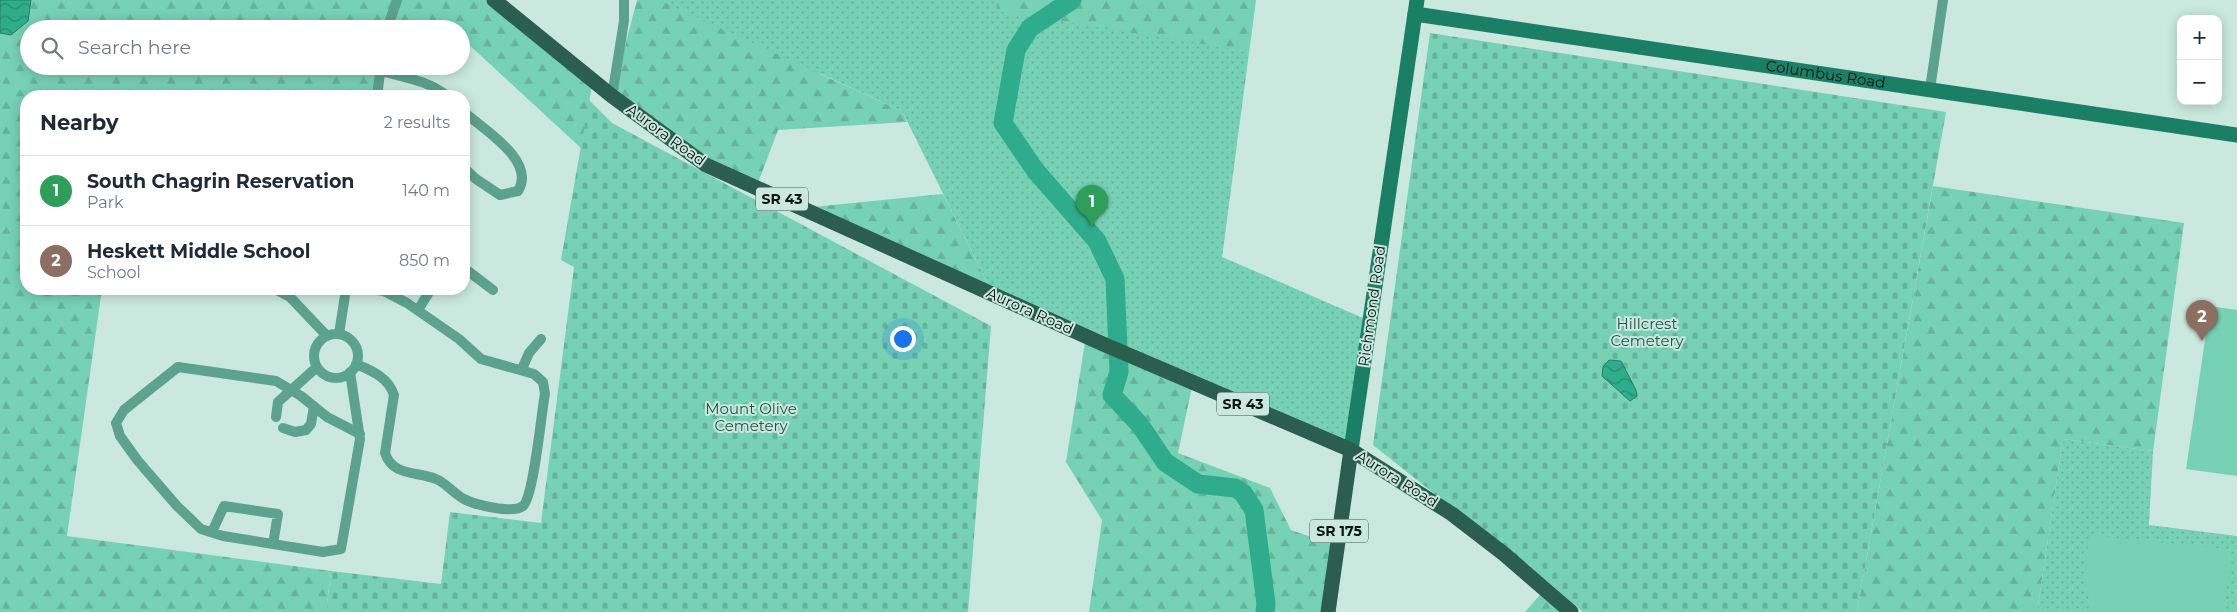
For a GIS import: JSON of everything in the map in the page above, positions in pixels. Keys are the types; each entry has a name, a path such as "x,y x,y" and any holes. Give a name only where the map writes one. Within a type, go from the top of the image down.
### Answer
{"main road":[{"name":"Aurora Road","path":"494,0 612,96 706,166 1103,344 1351,450 1452,514 1504,554 1571,612"},
{"name":"Richmond Road","path":"1328,612 1351,450"}],"street":[{"path":"390,20 396,0"},
{"path":"612,96 624,21 624,0"},
{"path":"1930,89 1943,0"},
{"name":"Columbus Road","path":"1416,7 1930,89 2237,135"},
{"name":"Richmond Road","path":"1351,450 1416,7"},
{"path":"378,90 380,75"},
{"path":"401,75 438,90"},
{"path":"470,117 511,152 521,168 522,184 518,191 500,195 470,174"},
{"path":"470,273 493,290"},
{"path":"286,295 327,336"},
{"path":"340,334 345,295"},
{"path":"353,368 382,377 391,387 394,395 385,453 387,460 393,466 401,471 436,479 464,499 479,505 516,510 528,500 531,491 545,394 543,382 538,377 522,369 481,359 459,339 418,310 391,295"},
{"path":"418,310 427,295"},
{"path":"340,334 346,336 355,345 358,358 353,368 345,376 332,378 326,376 317,367 314,356 315,350 322,339 327,336 340,334"},
{"path":"522,369 529,353 541,339"},
{"path":"353,368 360,434 341,549 323,552 200,529 138,461 120,436 116,423 124,410 178,367 276,381 290,389 327,417 360,434"},
{"path":"276,417 278,402 290,389 317,367"},
{"path":"283,428 295,432 306,430 311,424 314,406"},
{"path":"212,532 224,506 278,514 273,544"}],"green space":[{"path":"0,0 494,0 593,80 581,148 470,46 470,20 20,20 20,75 380,75 378,90 20,90 20,295 101,295 67,536 331,571 326,612 0,612"},
{"path":"637,0 810,0 820,74 902,111 907,122 778,130 756,188 706,165 612,96"},
{"path":"659,0 997,0 996,11 1248,51 1222,257 1370,321 1351,450 993,294 902,111"},
{"path":"997,0 1256,0 1222,257 995,10"},
{"name":"Hillcrest Cemetery","path":"1430,33 1946,112 1857,612 1583,612 1373,445"},
{"name":"Mount Olive Cemetery","path":"589,100 612,123 991,326 968,612 326,612 331,571 441,584 450,512 541,523 574,267 561,260"},
{"path":"1933,186 2184,223 2153,451 2063,439 2037,612 1857,612"},
{"path":"943,194 993,294 803,208"},
{"path":"2210,306 2237,310 2237,476 2186,469"},
{"path":"1086,336 1193,382 1178,453 1270,488 1291,530 1337,546 1328,612 1089,612 1102,520 1066,462"},
{"path":"2063,439 2153,451 2149,525 2237,536 2237,612 2037,612"},
{"path":"2089,535 2228,549 2232,556 2223,612 2093,612 2084,583"},
{"path":"1545,589 1571,612 1525,612"}],"water":[{"path":"0,0 31,0 28,20 20,20 20,28 11,35 0,33"},
{"path":"1609,360 1621,361 1636,390 1637,396 1630,401 1602,376 1603,367"}],"waterway":[{"path":"1072,0 1030,28 1016,50 1003,123 1035,170 1097,241 1115,279 1119,372 1112,395 1140,425 1165,462 1198,484 1235,488 1243,493 1254,510 1266,604 1265,612"}],"place":[{"name":"South Chagrin Reservation","path":"1092,226"},
{"name":"Heskett Middle School","path":"2202,341"}]}
